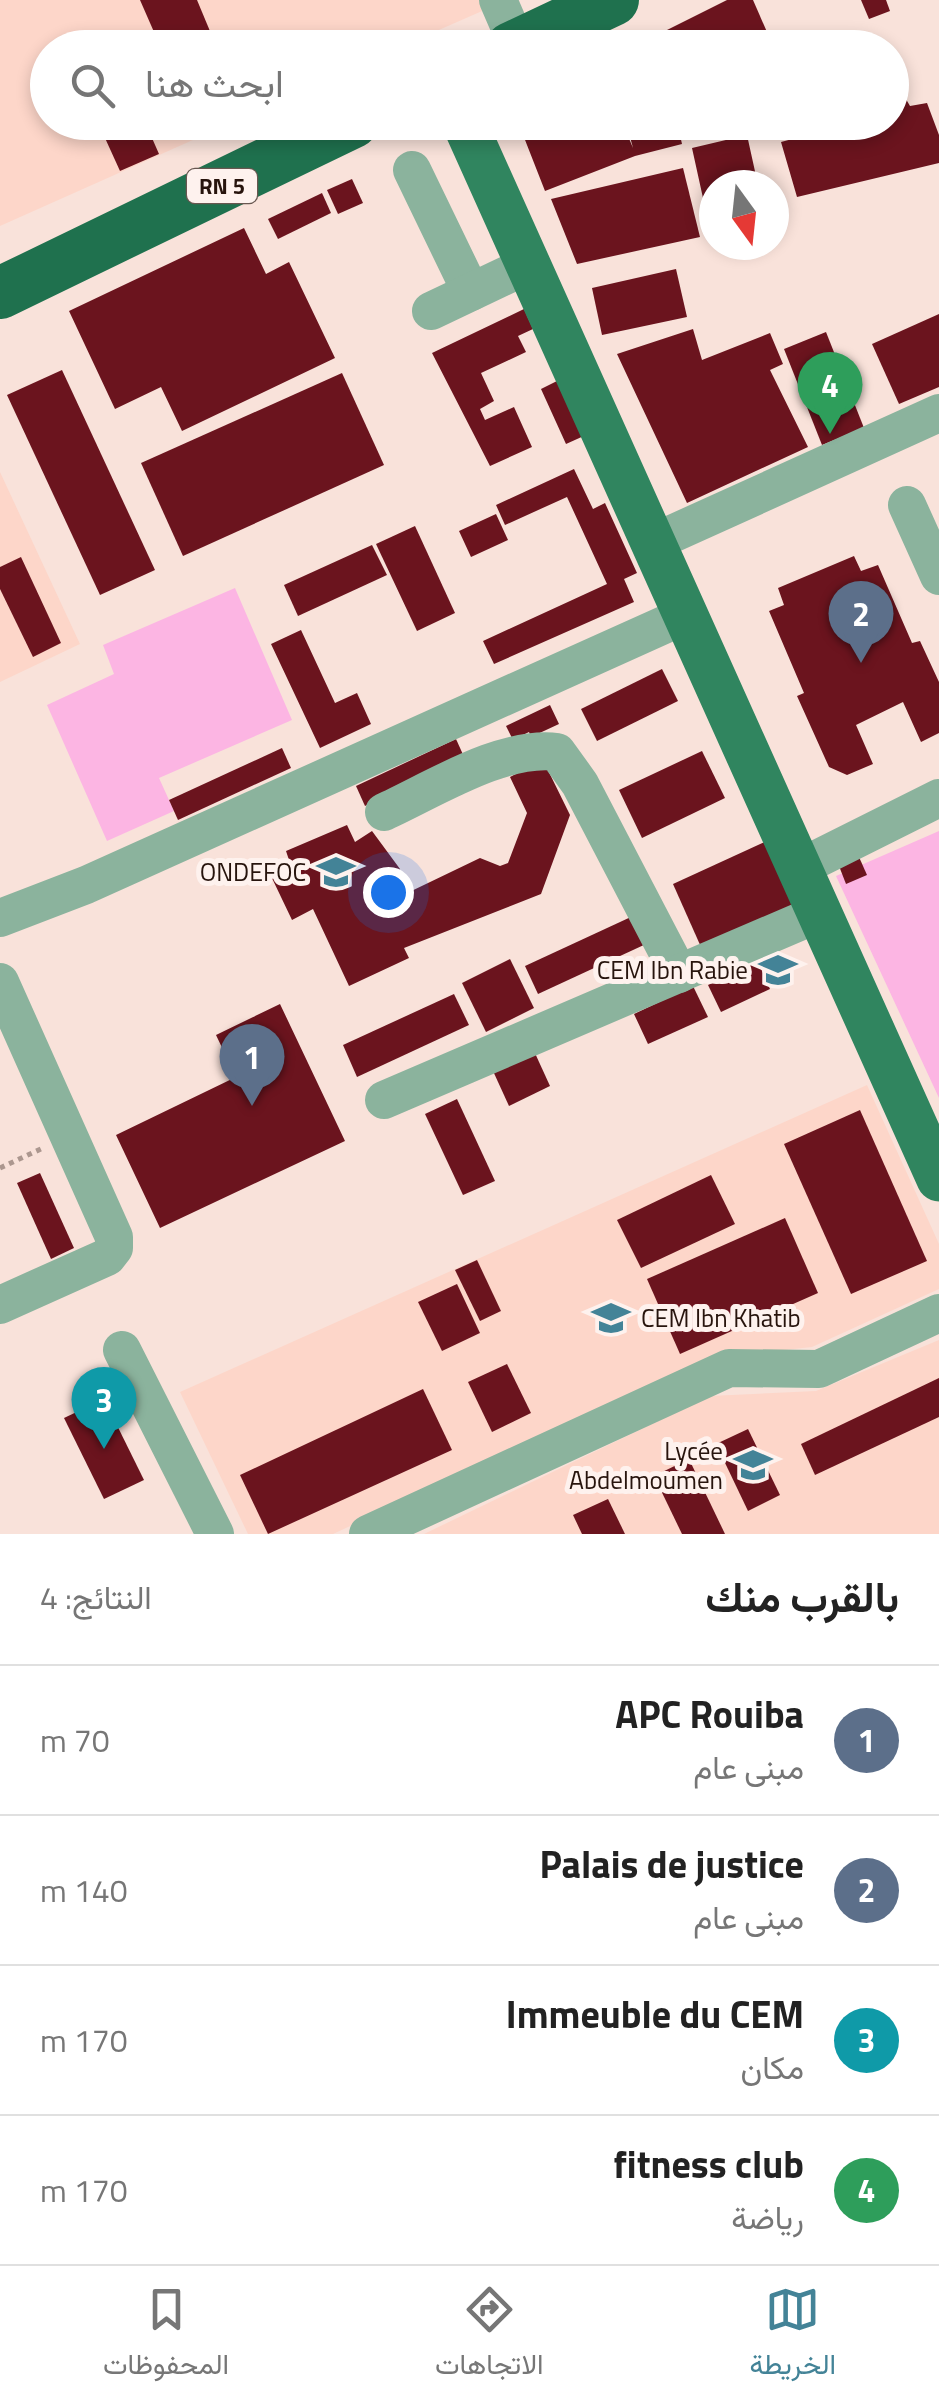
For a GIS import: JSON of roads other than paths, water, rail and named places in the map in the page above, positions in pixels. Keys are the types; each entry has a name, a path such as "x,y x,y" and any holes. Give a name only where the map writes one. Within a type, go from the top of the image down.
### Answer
{"highway":[{"path":"511,30 613,0"},
{"name":"RN 5","path":"0,294 316,140"},
{"name":"RN 5","path":"0,280 90,250"}],"main road":[{"path":"472,140 939,1178"}],"street":[{"path":"412,170 471,292"},
{"path":"431,311 528,266"},
{"path":"652,544 939,412"},
{"path":"907,504 939,576"},
{"path":"0,918 86,885 686,615"},
{"path":"384,812 497,760 538,750 558,752 580,784 679,974"},
{"path":"800,868 939,798"},
{"path":"384,1100 820,913"},
{"path":"0,982 114,1236 114,1248 108,1257 0,1305"},
{"path":"368,1534 729,1368 819,1370 939,1313"},
{"path":"122,1350 215,1534"}],"place":[{"name":"fitness club","path":"830,434"},
{"name":"Palais de justice","path":"861,663"},
{"name":"ONDEFOC","path":"336,872"},
{"name":"CEM Ibn Rabie","path":"778,970"},
{"name":"APC Rouiba","path":"252,1106"},
{"name":"CEM Ibn Khatib","path":"611,1318"},
{"name":"Immeuble du CEM","path":"104,1449"},
{"name":"Lycée Abdelmoumen","path":"753,1465"}]}
